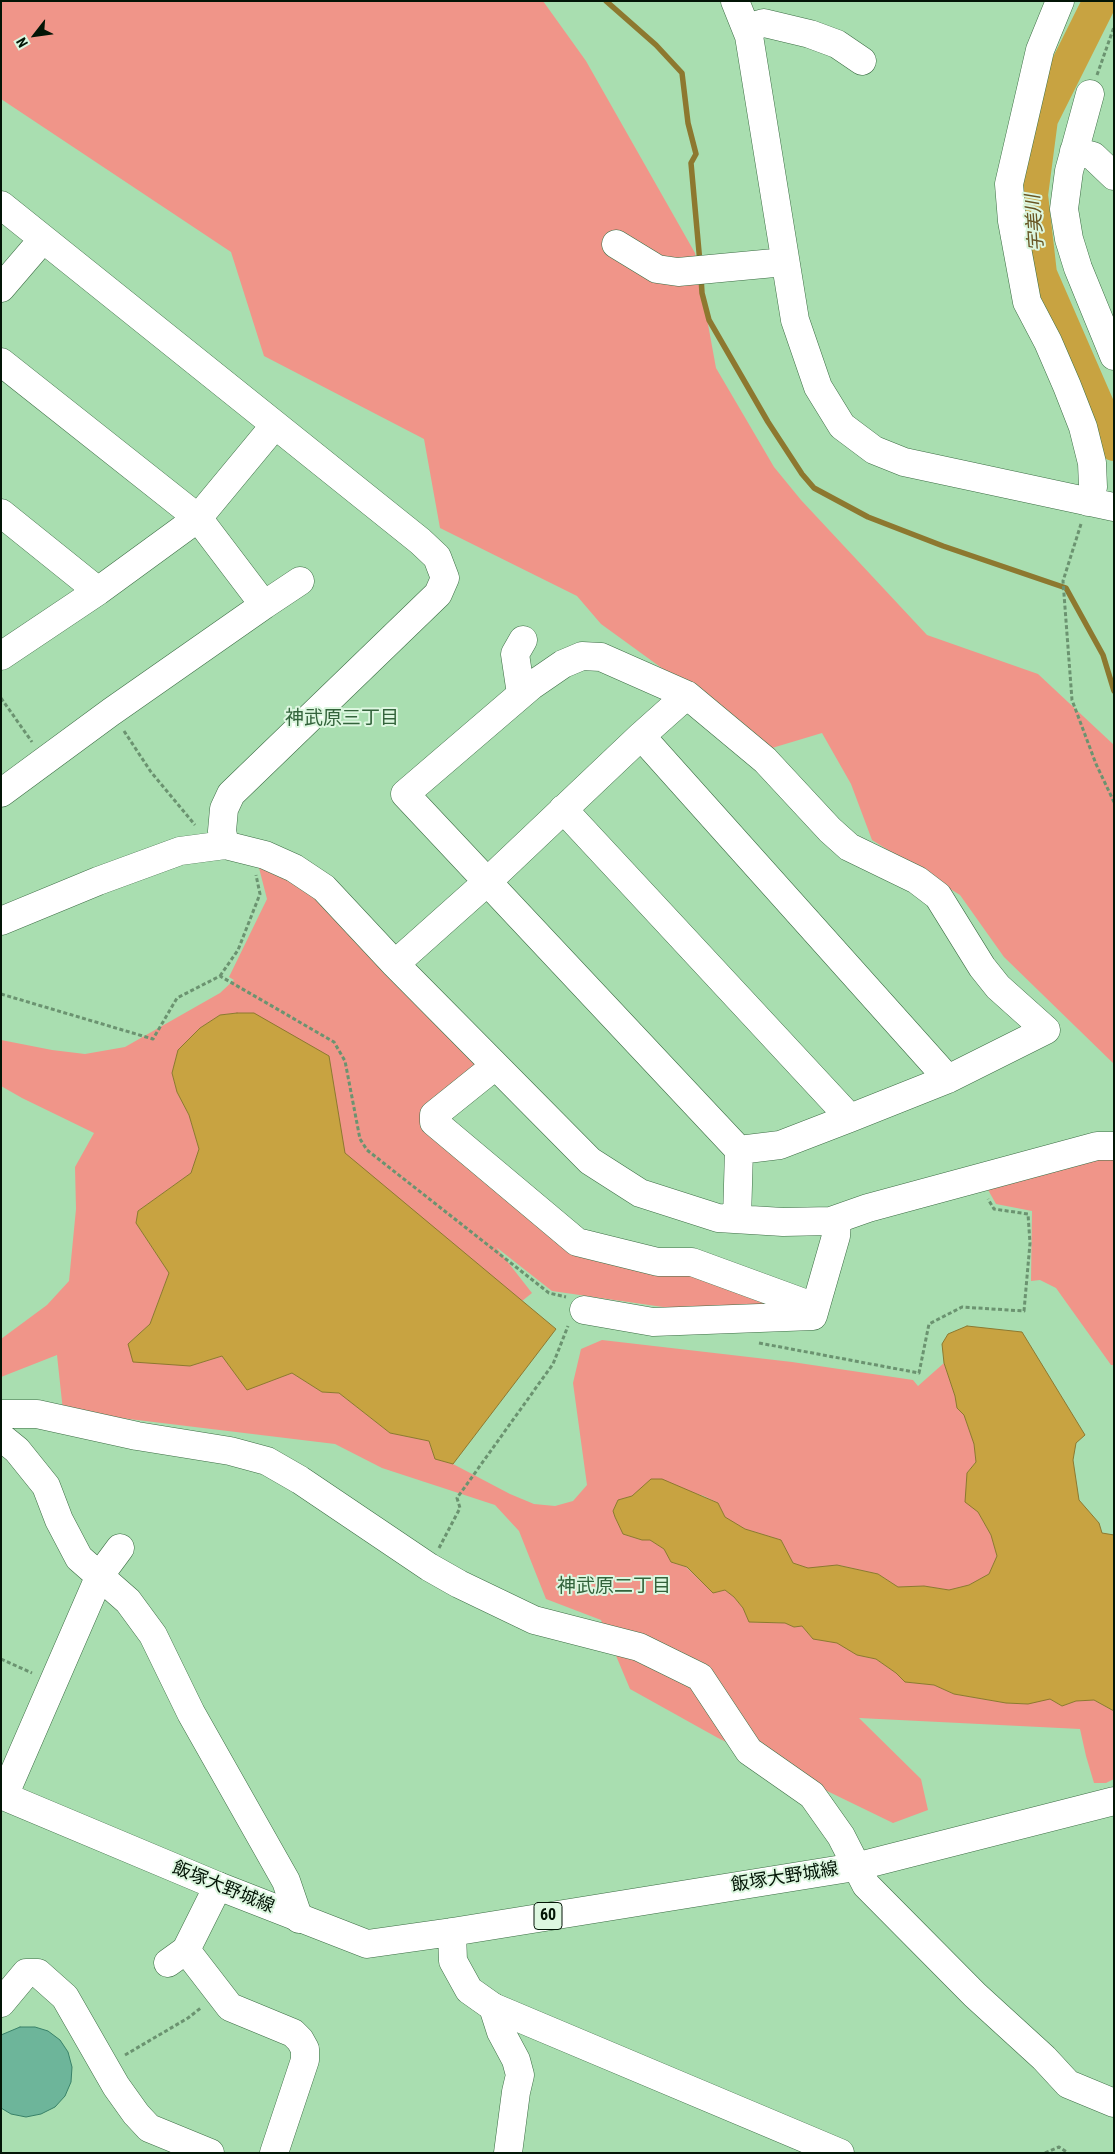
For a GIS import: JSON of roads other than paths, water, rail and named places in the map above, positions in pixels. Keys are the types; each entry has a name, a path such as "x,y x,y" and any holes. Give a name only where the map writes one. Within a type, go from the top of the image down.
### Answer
{"street":[{"path":"735,1 749,36 797,328 818,387 842,426 874,450 904,462 1099,504"},
{"path":"1060,1 1040,50 1009,184 1012,221 1027,302 1048,342 1082,427 1092,463 1093,487 1099,504"},
{"path":"746,28 764,23 810,34 837,44 862,61"},
{"path":"1090,94 1074,150 1064,210 1069,239 1078,268 1114,356"},
{"path":"1074,150 1093,156 1114,176"},
{"path":"1,205 420,541 436,558 444,578 438,594 231,794 224,809 222,831 217,846"},
{"path":"1,288 43,239"},
{"path":"616,244 657,269 678,272 785,262"},
{"path":"1,362 198,518 264,605"},
{"path":"1,656 98,592 198,518 276,425"},
{"path":"1,513 98,592"},
{"path":"1,793 111,712 300,581"},
{"path":"521,694 515,654 523,640"},
{"path":"737,1219 739,1150 399,787 521,694 563,664 582,656 601,657 687,695 765,760 830,830 850,847 917,880 938,896 982,967 998,987 1046,1030 948,1079 780,1146 739,1150"},
{"path":"396,964 487,882 687,695"},
{"path":"641,736 948,1079"},
{"path":"563,809 850,1118"},
{"path":"1,920 180,851 217,846 265,854 294,868 324,888 590,1162 640,1193 718,1218 783,1222 831,1221 1097,1146 1114,1146"},
{"path":"496,1066 434,1114 434,1122 577,1242 658,1262 692,1262 815,1307"},
{"path":"576,1304 652,1322 813,1316 836,1236 837,1219"},
{"path":"1,1414 37,1414 138,1436 230,1451 267,1461 300,1480 429,1567 459,1584 534,1620 639,1648 700,1677 749,1751 812,1795 841,1836 855,1867 866,1885 975,1995 1044,2058 1068,2084 1114,2103"},
{"path":"1,1437 17,1450 46,1486 59,1520 78,1558 128,1601 153,1635 191,1713 286,1882 299,1919"},
{"path":"2,1796 100,1575 120,1548"},
{"name":"飯塚大野城線","path":"2,1796 299,1919 368,1944 855,1867 1114,1801"},
{"path":"218,1886 177,1956 218,1992 230,2007 293,2033 305,2049 305,2060 274,2153"},
{"path":"452,1932 453,1960 469,1990 493,2007 840,2153"},
{"path":"1,2004 26,1973 38,1973 65,1997 105,2067 136,2114 148,2128 210,2153"},
{"path":"493,2007 501,2032 516,2060 520,2075 508,2153"}],"waterway":[{"path":"606,1 656,45 682,73 688,123 696,154 691,163 700,263"},
{"name":"宇美川","path":"1100,1 1041,119 1031,195 1040,274 1114,444"},
{"path":"701,277 702,293 709,320 768,422 802,474 814,488 868,517 943,546 1066,588 1103,655 1114,691"}],"district":[{"name":"神武原三丁目","path":"342,719"},
{"name":"神武原二丁目","path":"614,1587"}]}
